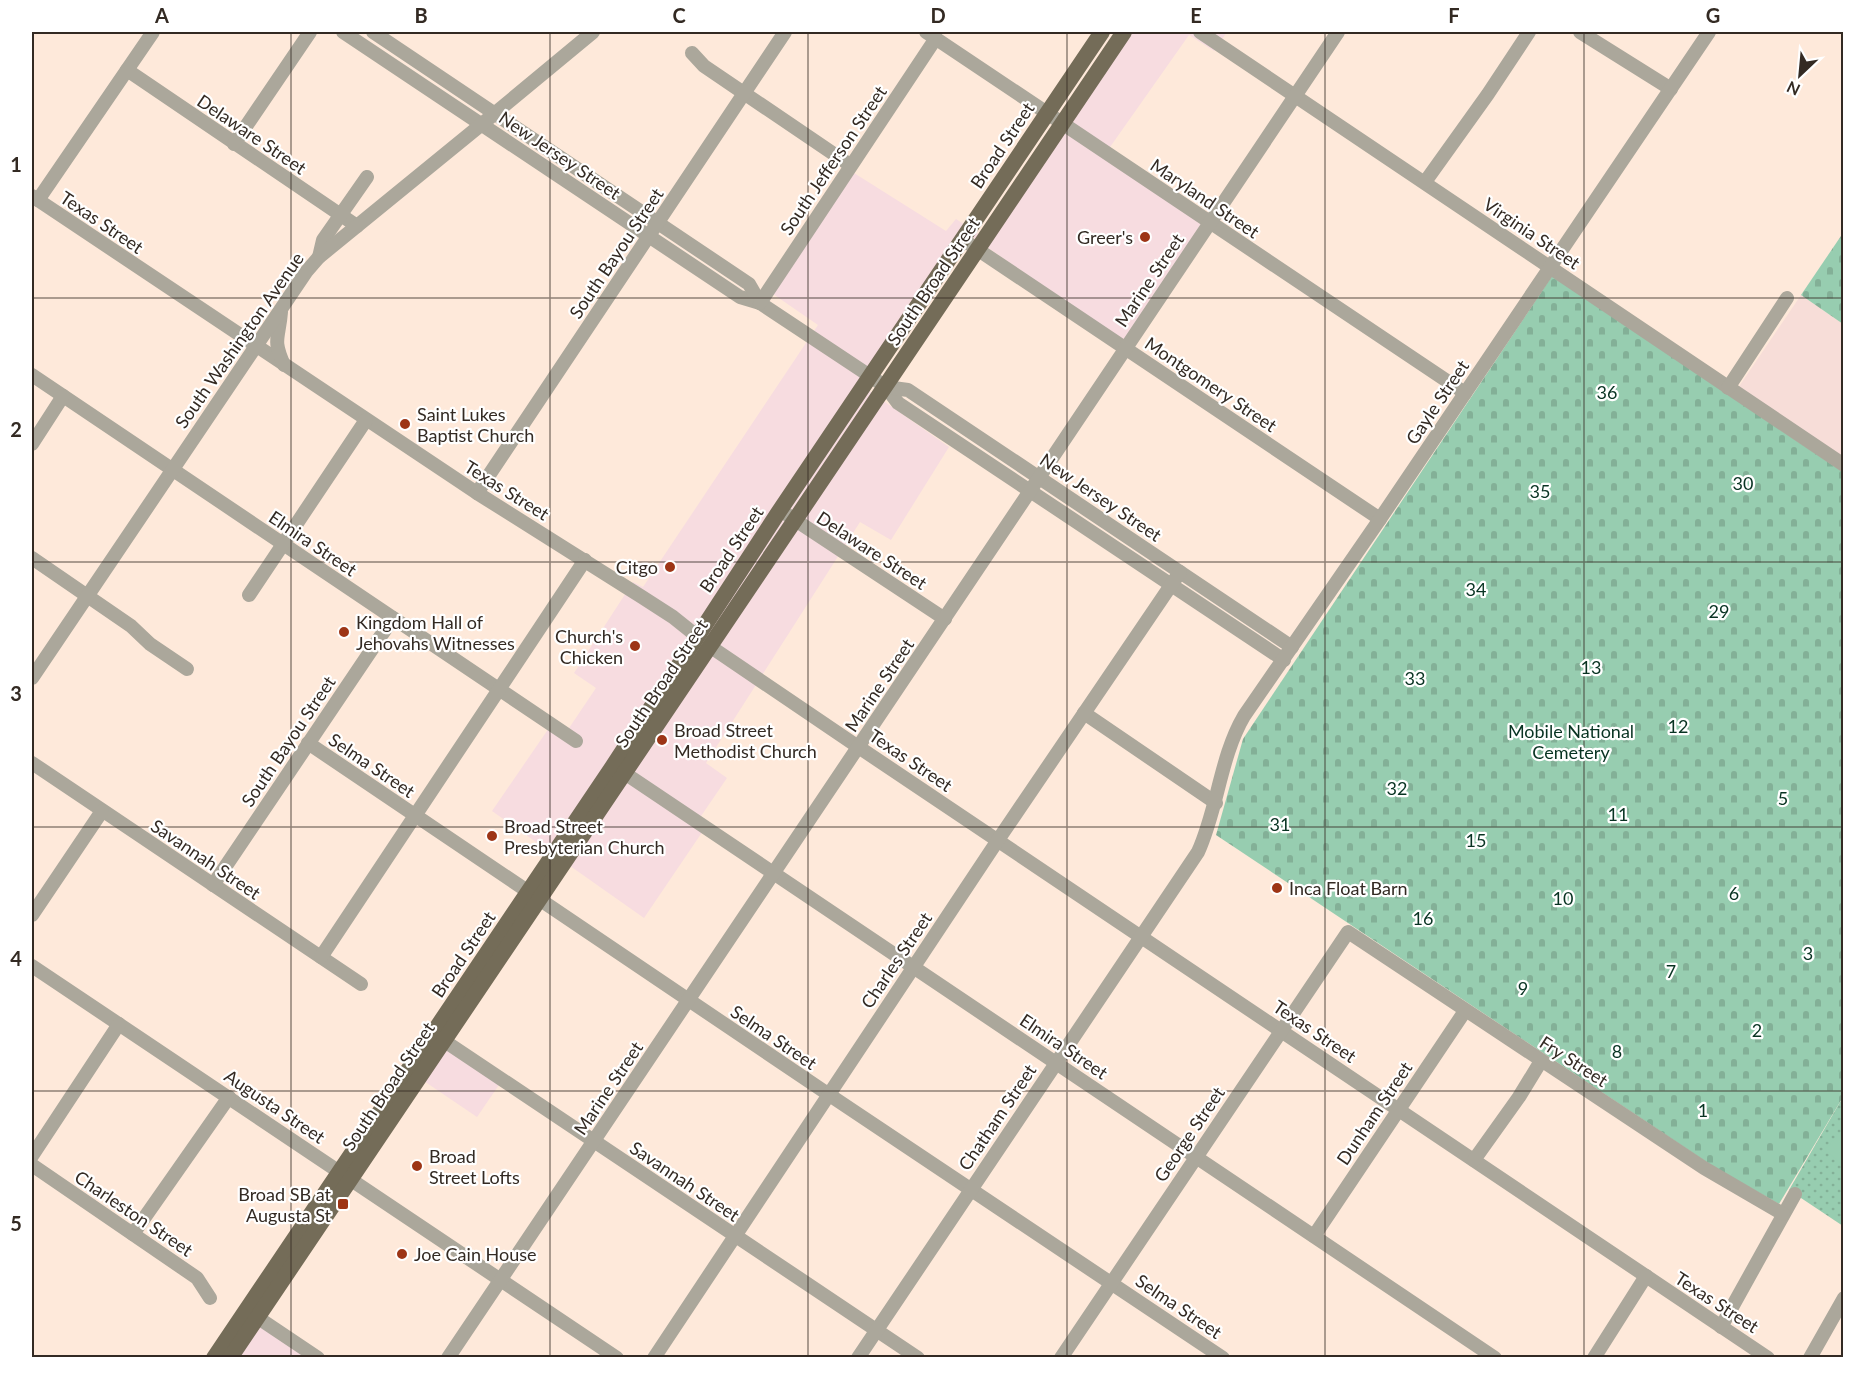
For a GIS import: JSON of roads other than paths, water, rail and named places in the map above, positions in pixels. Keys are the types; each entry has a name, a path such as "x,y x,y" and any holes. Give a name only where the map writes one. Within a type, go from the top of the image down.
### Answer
{"main road":[{"name":"Broad Street","path":"214,1358 251,1313 703,642 711,615 1101,32"},
{"name":"South Broad Street","path":"703,642 795,520 1124,32"},
{"path":"230,1358 251,1313"}],"street":[{"path":"34,198 153,32"},
{"path":"234,144 310,32"},
{"name":"New Jersey Street","path":"343,32 740,297 760,303 870,376 886,387 898,403 1284,660"},
{"name":"New Jersey Street","path":"373,32 749,284 760,303"},
{"name":"South Washington Avenue","path":"32,678 171,469 319,257 593,32"},
{"name":"South Bayou Street","path":"477,493 785,32"},
{"name":"Virginia Street","path":"1200,32 1844,465"},
{"name":"Marine Street","path":"448,1358 1338,32"},
{"path":"1425,182 1529,32"},
{"path":"1580,32 1671,89"},
{"name":"Gayle Street","path":"1216,803 1234,733 1709,32"},
{"name":"Maryland Street","path":"931,35 1465,393"},
{"name":"South Jefferson Street","path":"760,303 931,35"},
{"path":"692,53 704,66 850,165"},
{"name":"Delaware Street","path":"127,70 357,226"},
{"path":"424,85 433,72"},
{"path":"534,158 542,146"},
{"path":"319,257 323,240 367,177"},
{"name":"Texas Street","path":"34,198 477,493 672,617 703,642 858,747 1768,1358"},
{"name":"Montgomery Street","path":"962,239 1380,519"},
{"path":"1728,388 1787,298"},
{"path":"282,307 276,348 284,365"},
{"name":"Elmira Street","path":"32,375 576,741"},
{"name":"New Jersey Street","path":"886,387 908,390 1293,647"},
{"path":"32,444 63,396"},
{"path":"249,595 366,420"},
{"path":"817,455 832,465"},
{"name":"Delaware Street","path":"780,510 945,619"},
{"path":"32,558 131,626 150,644 187,669"},
{"path":"321,957 413,815 585,560"},
{"name":"Charles Street","path":"654,1358 828,1094 1180,572"},
{"name":"South Bayou Street","path":"213,885 393,618"},
{"path":"1084,713 1216,803"},
{"name":"Selma Street","path":"308,743 532,896 1223,1358"},
{"name":"Savannah Street","path":"32,763 361,984"},
{"name":"Elmira Street","path":"618,769 1495,1358"},
{"name":"Chatham Street","path":"858,1358 1198,852 1216,803"},
{"path":"32,915 102,811"},
{"name":"Fry Street","path":"1348,932 1704,1168 1783,1214"},
{"name":"George Street","path":"1061,1358 1348,932"},
{"name":"Augusta Street","path":"32,966 617,1358"},
{"name":"Dunham Street","path":"1314,1236 1465,1011"},
{"path":"32,1156 119,1024"},
{"name":"Savannah Street","path":"438,1036 918,1358"},
{"path":"1474,1160 1519,1097 1541,1061"},
{"path":"133,1234 229,1097"},
{"name":"Charleston Street","path":"32,1166 197,1278 210,1298"},
{"path":"1721,1327 1795,1194"},
{"path":"1594,1358 1646,1276"},
{"path":"1810,1358 1844,1298"},
{"path":"251,1313 318,1358"}],"place":[{"name":"Greer's","path":"1145,237"},
{"name":"Saint Lukes Baptist Church","path":"405,424"},
{"name":"Citgo","path":"670,567"},
{"name":"Kingdom Hall of Jehovahs Witnesses","path":"344,632"},
{"name":"Church's Chicken","path":"635,646"},
{"name":"Broad Street Methodist Church","path":"662,740"},
{"name":"Broad Street Presbyterian Church","path":"492,836"},
{"name":"Inca Float Barn","path":"1277,888"},
{"name":"Broad Street Lofts","path":"417,1166"},
{"name":"Broad SB at Augusta St","path":"343,1204"},
{"name":"Joe Cain House","path":"402,1254"}],"park label":[{"name":"36","path":"1607,392"},
{"name":"30","path":"1743,483"},
{"name":"35","path":"1540,491"},
{"name":"34","path":"1476,589"},
{"name":"29","path":"1719,611"},
{"name":"13","path":"1591,667"},
{"name":"33","path":"1415,678"},
{"name":"12","path":"1678,726"},
{"name":"Mobile National Cemetery","path":"1571,741"},
{"name":"32","path":"1397,788"},
{"name":"5","path":"1783,798"},
{"name":"11","path":"1618,814"},
{"name":"31","path":"1280,824"},
{"name":"15","path":"1476,840"},
{"name":"6","path":"1734,893"},
{"name":"10","path":"1563,898"},
{"name":"16","path":"1423,918"},
{"name":"3","path":"1808,953"},
{"name":"7","path":"1671,971"},
{"name":"9","path":"1523,988"},
{"name":"2","path":"1757,1030"},
{"name":"8","path":"1617,1051"},
{"name":"1","path":"1703,1110"}]}
